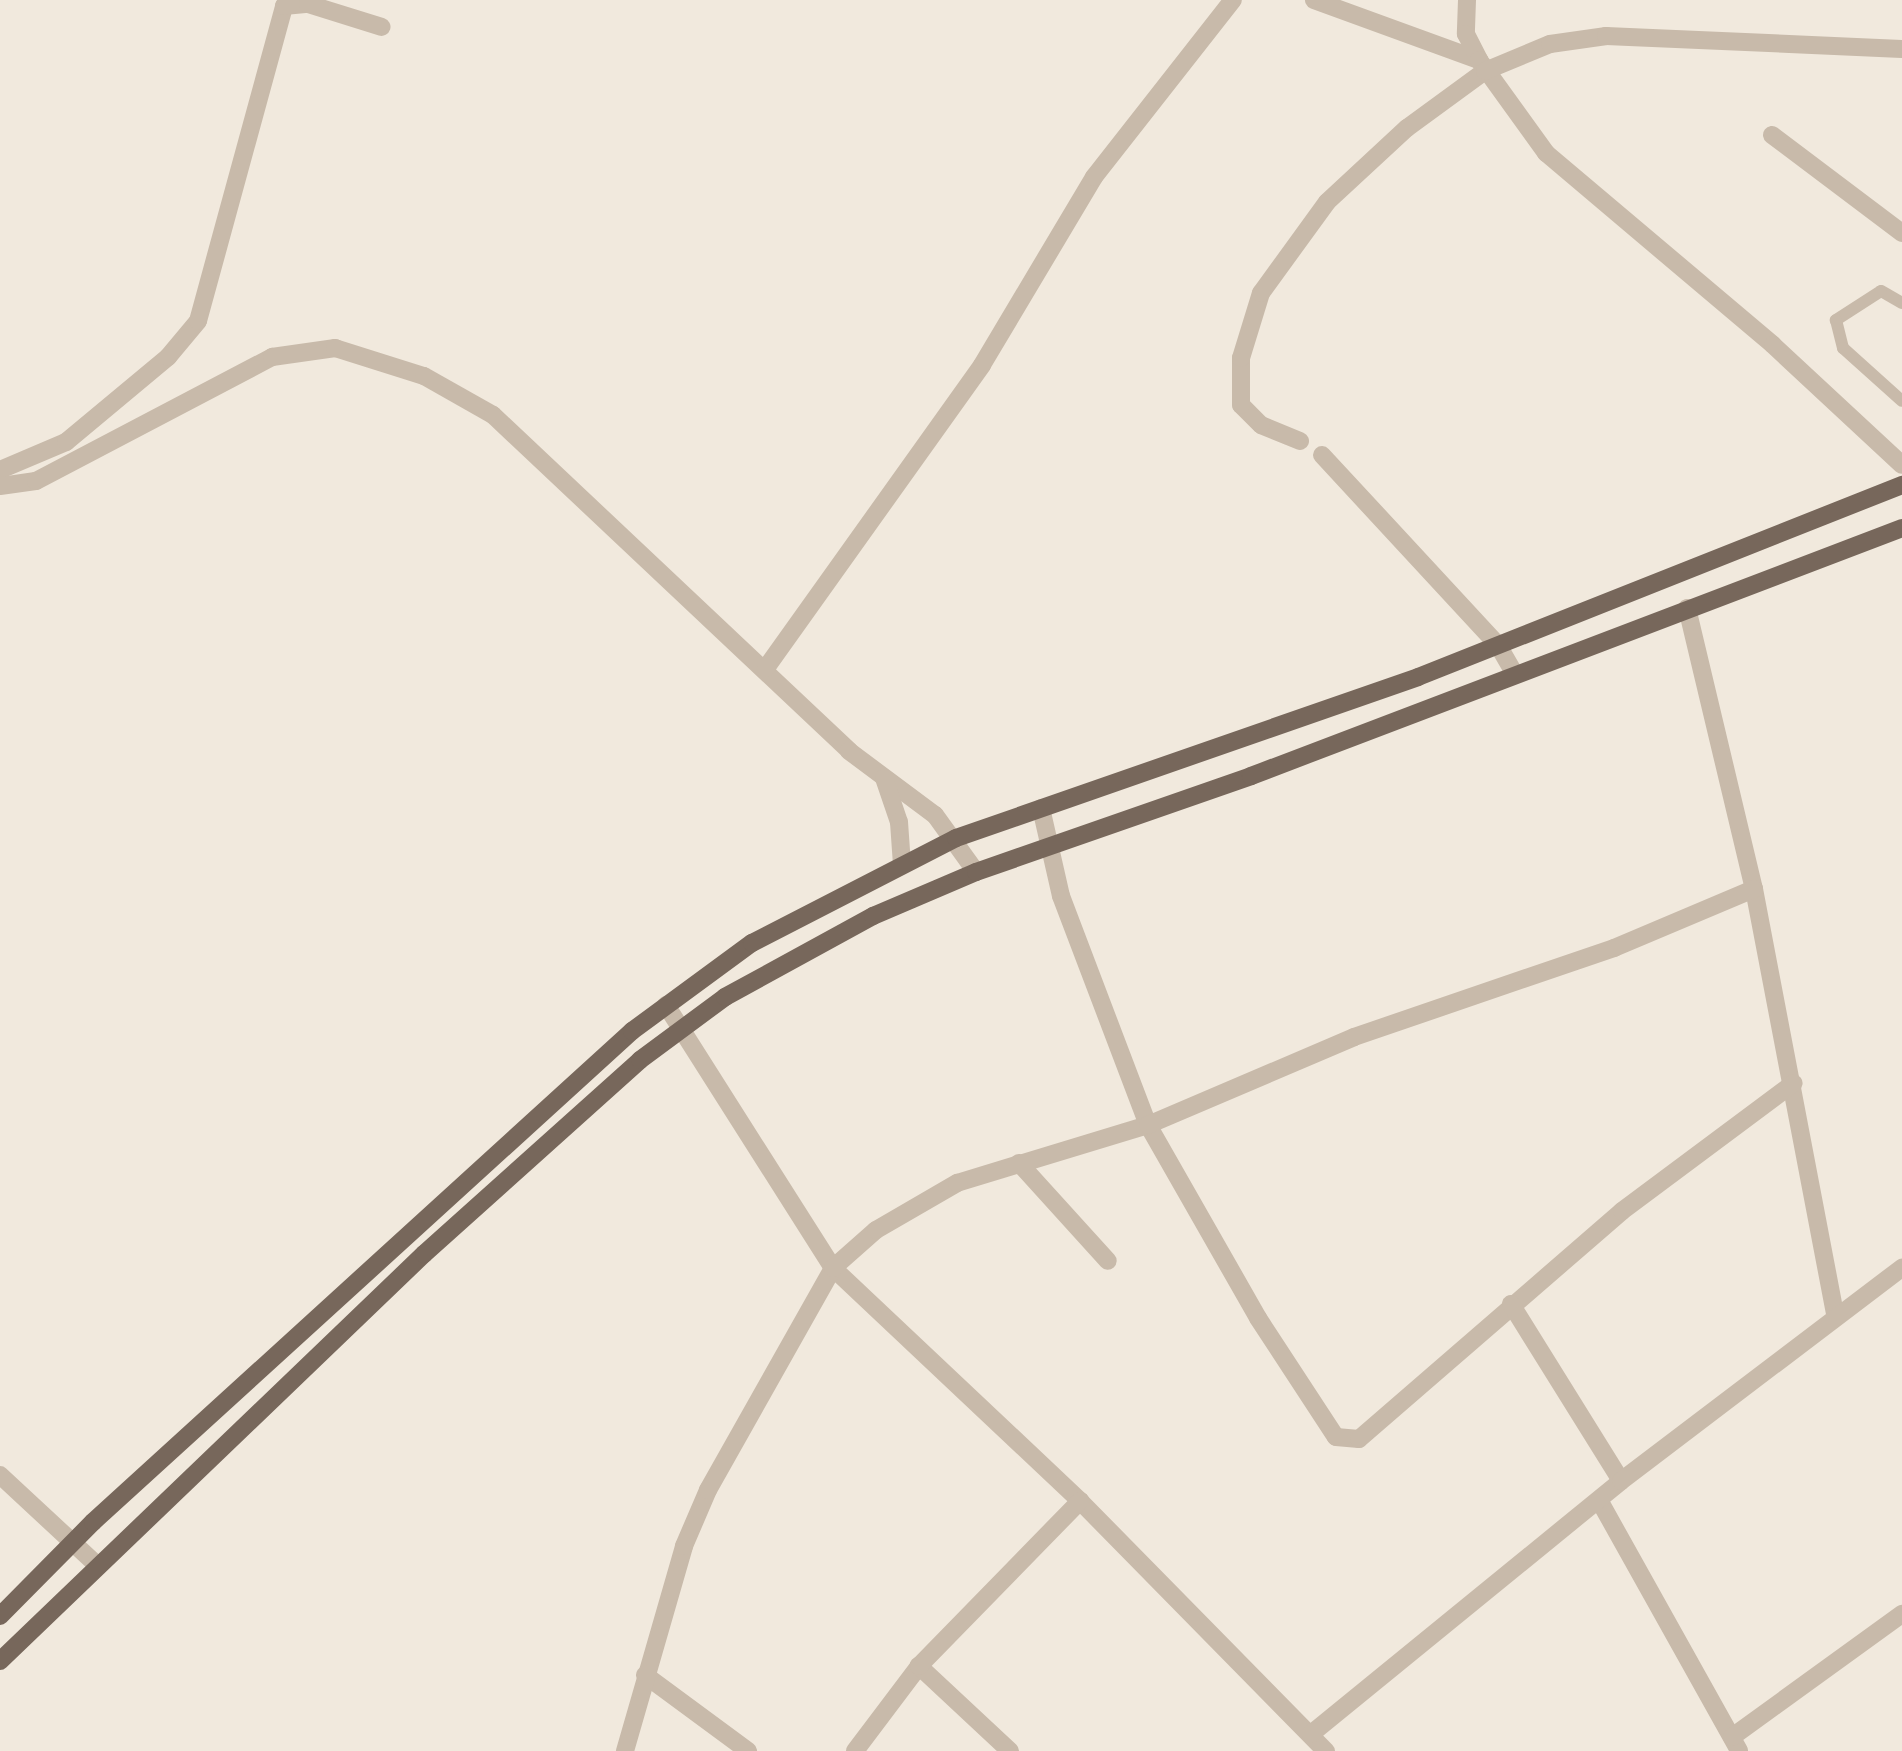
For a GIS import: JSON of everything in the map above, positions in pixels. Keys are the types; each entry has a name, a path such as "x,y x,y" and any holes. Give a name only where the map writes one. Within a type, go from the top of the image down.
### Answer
{"main road":[{"path":"0,1616 73,1542 385,1254 667,1006 752,943 956,838 1498,645 1902,485"},
{"path":"0,1661 424,1254 679,1028 873,916 976,872 1516,675 1902,528"}],"street":[{"path":"766,668 982,365 1094,177 1233,0"},
{"path":"1314,0 1482,66"},
{"path":"1466,0 1466,34 1482,66 1574,181 1773,345 1902,465"},
{"path":"0,470 66,442 168,357 198,321 284,6 308,4 382,27"},
{"path":"1300,441 1261,425 1241,405 1241,358 1261,293 1275,265 1327,202 1406,128 1482,66 1550,44 1606,36 1790,39 1902,49"},
{"path":"1772,135 1902,233"},
{"path":"0,486 36,481 272,357 304,349 363,354 475,401 884,778 956,838 976,872"},
{"path":"1322,455 1498,645 1516,675"},
{"path":"1687,608 1754,889 1794,1083 1835,1313"},
{"path":"884,778 898,822 902,865"},
{"path":"1041,808 1061,896 1147,1125 1258,1318 1336,1437 1359,1439 1511,1304 1622,1211 1794,1083"},
{"path":"625,1751 645,1675 708,1490 833,1268 910,1207 1019,1163 1147,1125 1353,1037 1614,948 1754,889"},
{"path":"667,1006 833,1268 1080,1501 1326,1751"},
{"path":"1019,1163 1108,1261"},
{"path":"1311,1734 1620,1482 1835,1313 1902,1268"},
{"path":"1511,1304 1620,1482"},
{"path":"0,1475 98,1566"},
{"path":"1599,1500 1736,1744 1902,1614"},
{"path":"855,1751 919,1666 1080,1501"},
{"path":"919,1666 1010,1751"},
{"path":"645,1675 748,1751"}],"lane":[{"path":"1902,303 1881,291 1836,320 1843,348 1902,401"}]}
